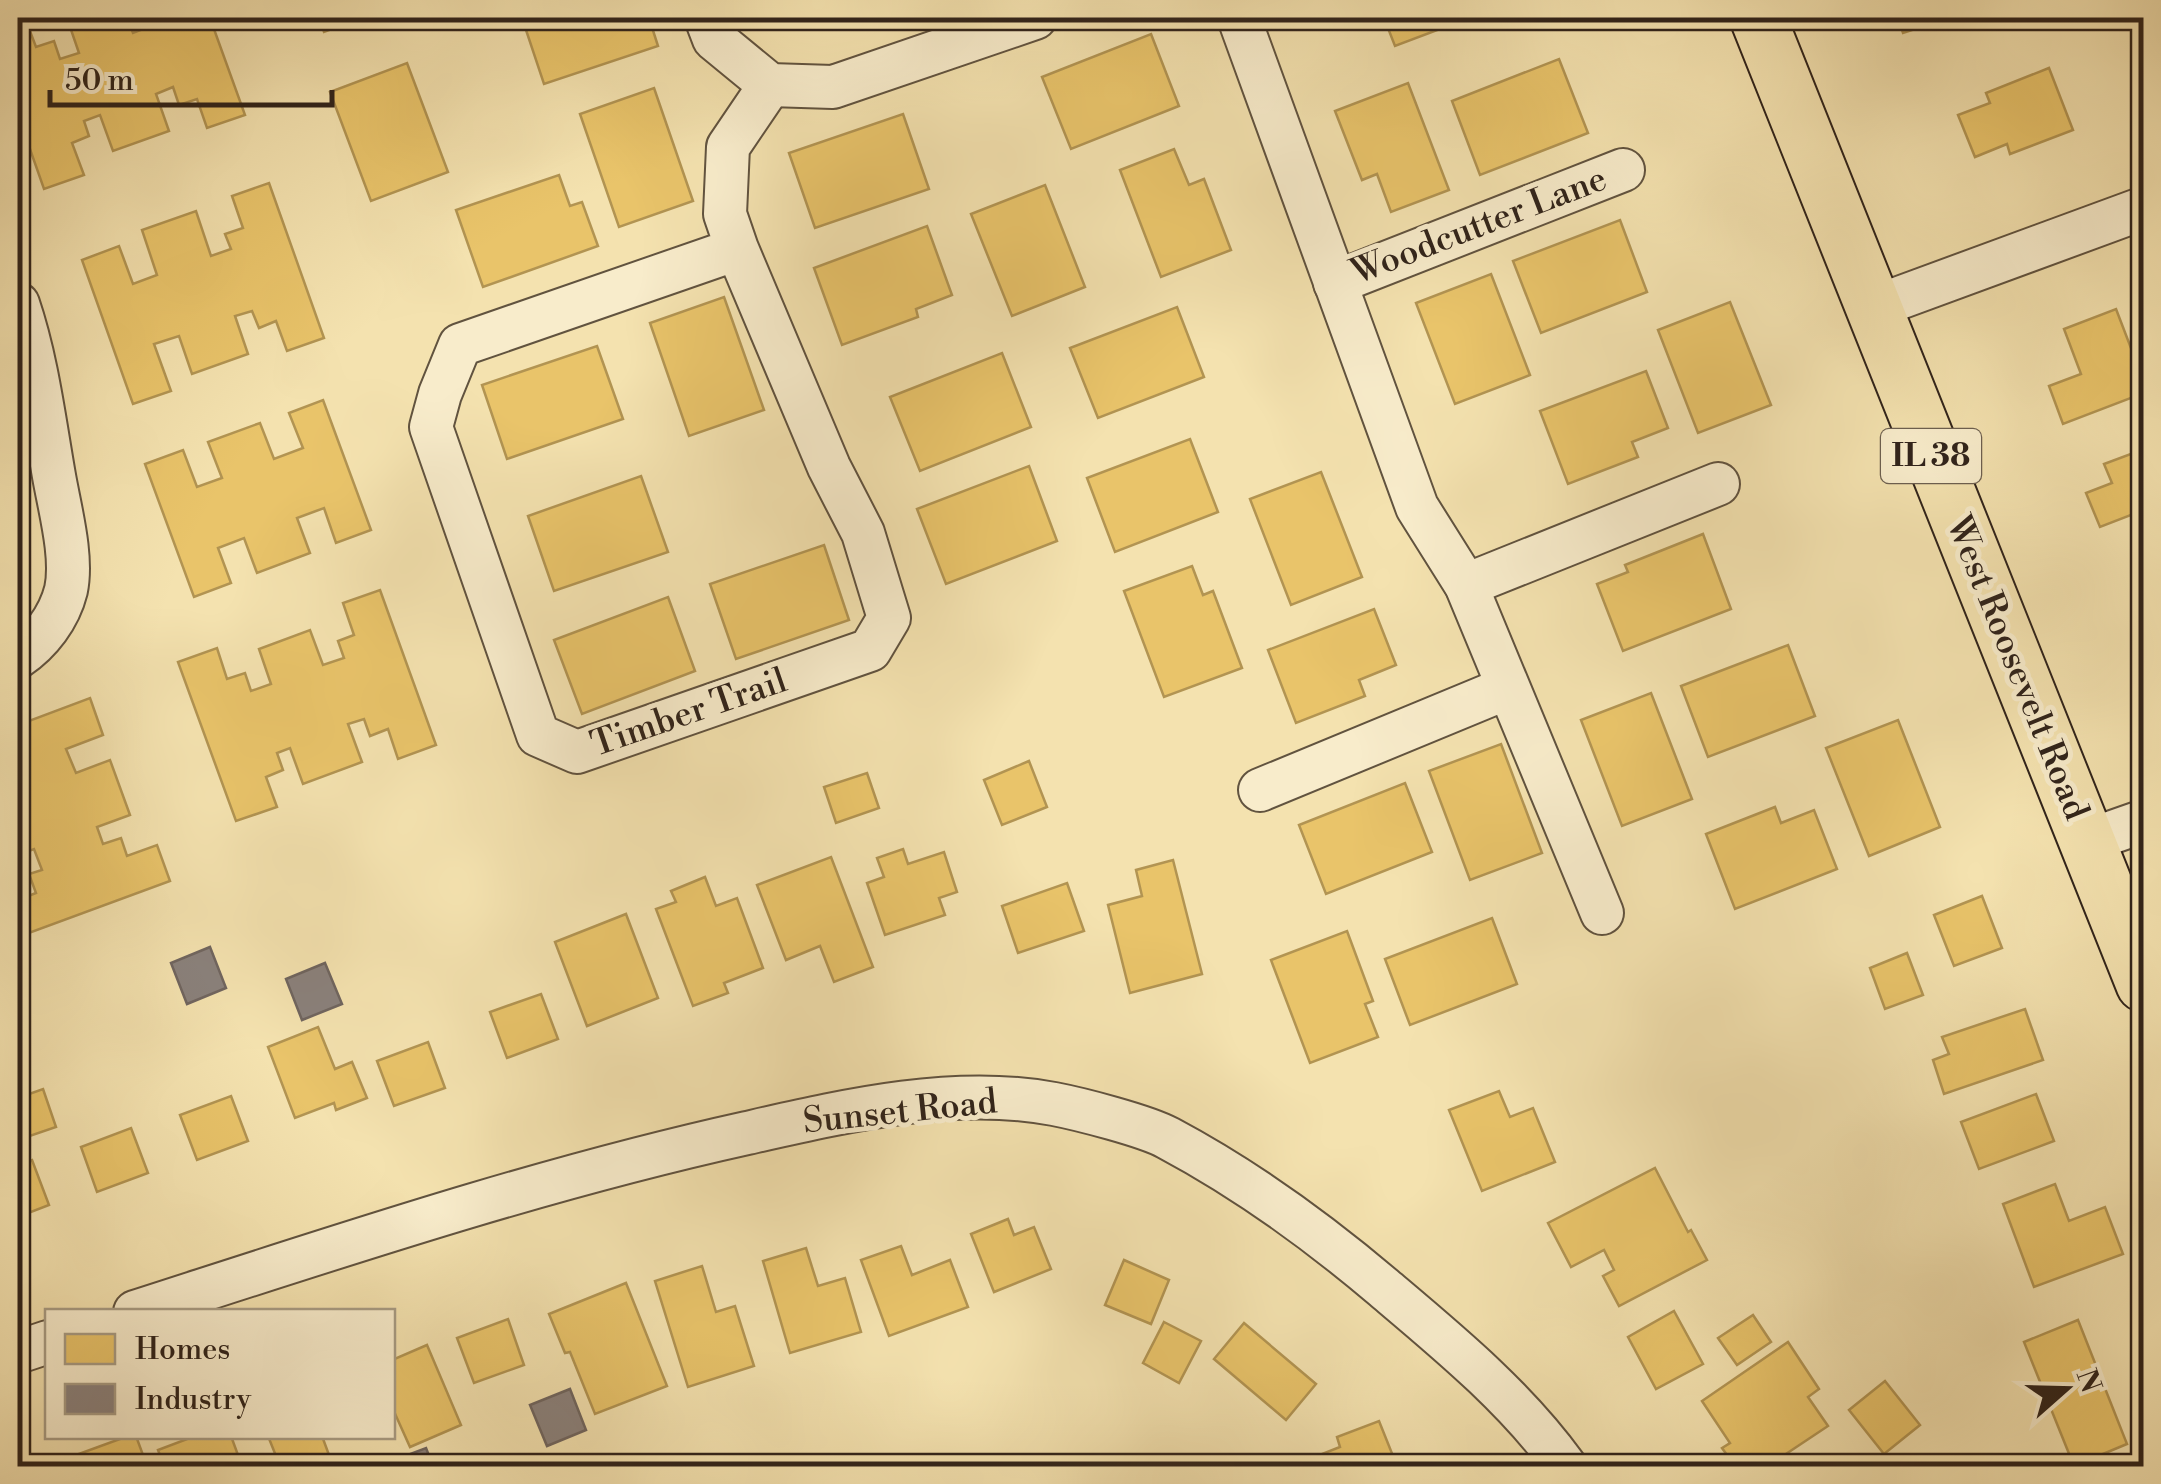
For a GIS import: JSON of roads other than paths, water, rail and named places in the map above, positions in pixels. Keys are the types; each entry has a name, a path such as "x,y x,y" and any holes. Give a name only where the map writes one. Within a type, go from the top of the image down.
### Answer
{"main road":[{"name":"West Roosevelt Road","path":"1758,18 2144,984"}],"street":[{"path":"706,18 714,39 770,85 833,87 1036,18"},
{"name":"Woodcutter Lane","path":"1239,18 1417,507 1466,585 1602,914"},
{"name":"Timber Trail","path":"737,249 460,345 440,394 431,426 538,735 577,752 870,650 889,618 863,533 829,467 725,214 728,147 770,85"},
{"name":"Woodcutter Lane","path":"1335,283 1623,170"},
{"path":"1872,308 2144,208"},
{"path":"18,304 36,376 65,538 66,589 54,619 32,647 18,657"},
{"path":"1466,585 1718,484"},
{"path":"1260,790 1507,688"},
{"path":"2087,842 2144,820"},
{"name":"Sunset Road","path":"144,1309 420,1221 692,1146 870,1109 930,1101 1007,1098 1056,1104 1165,1136 1281,1208 1354,1262 1440,1336 1498,1390 1565,1466"},
{"path":"18,1352 45,1343"}]}
